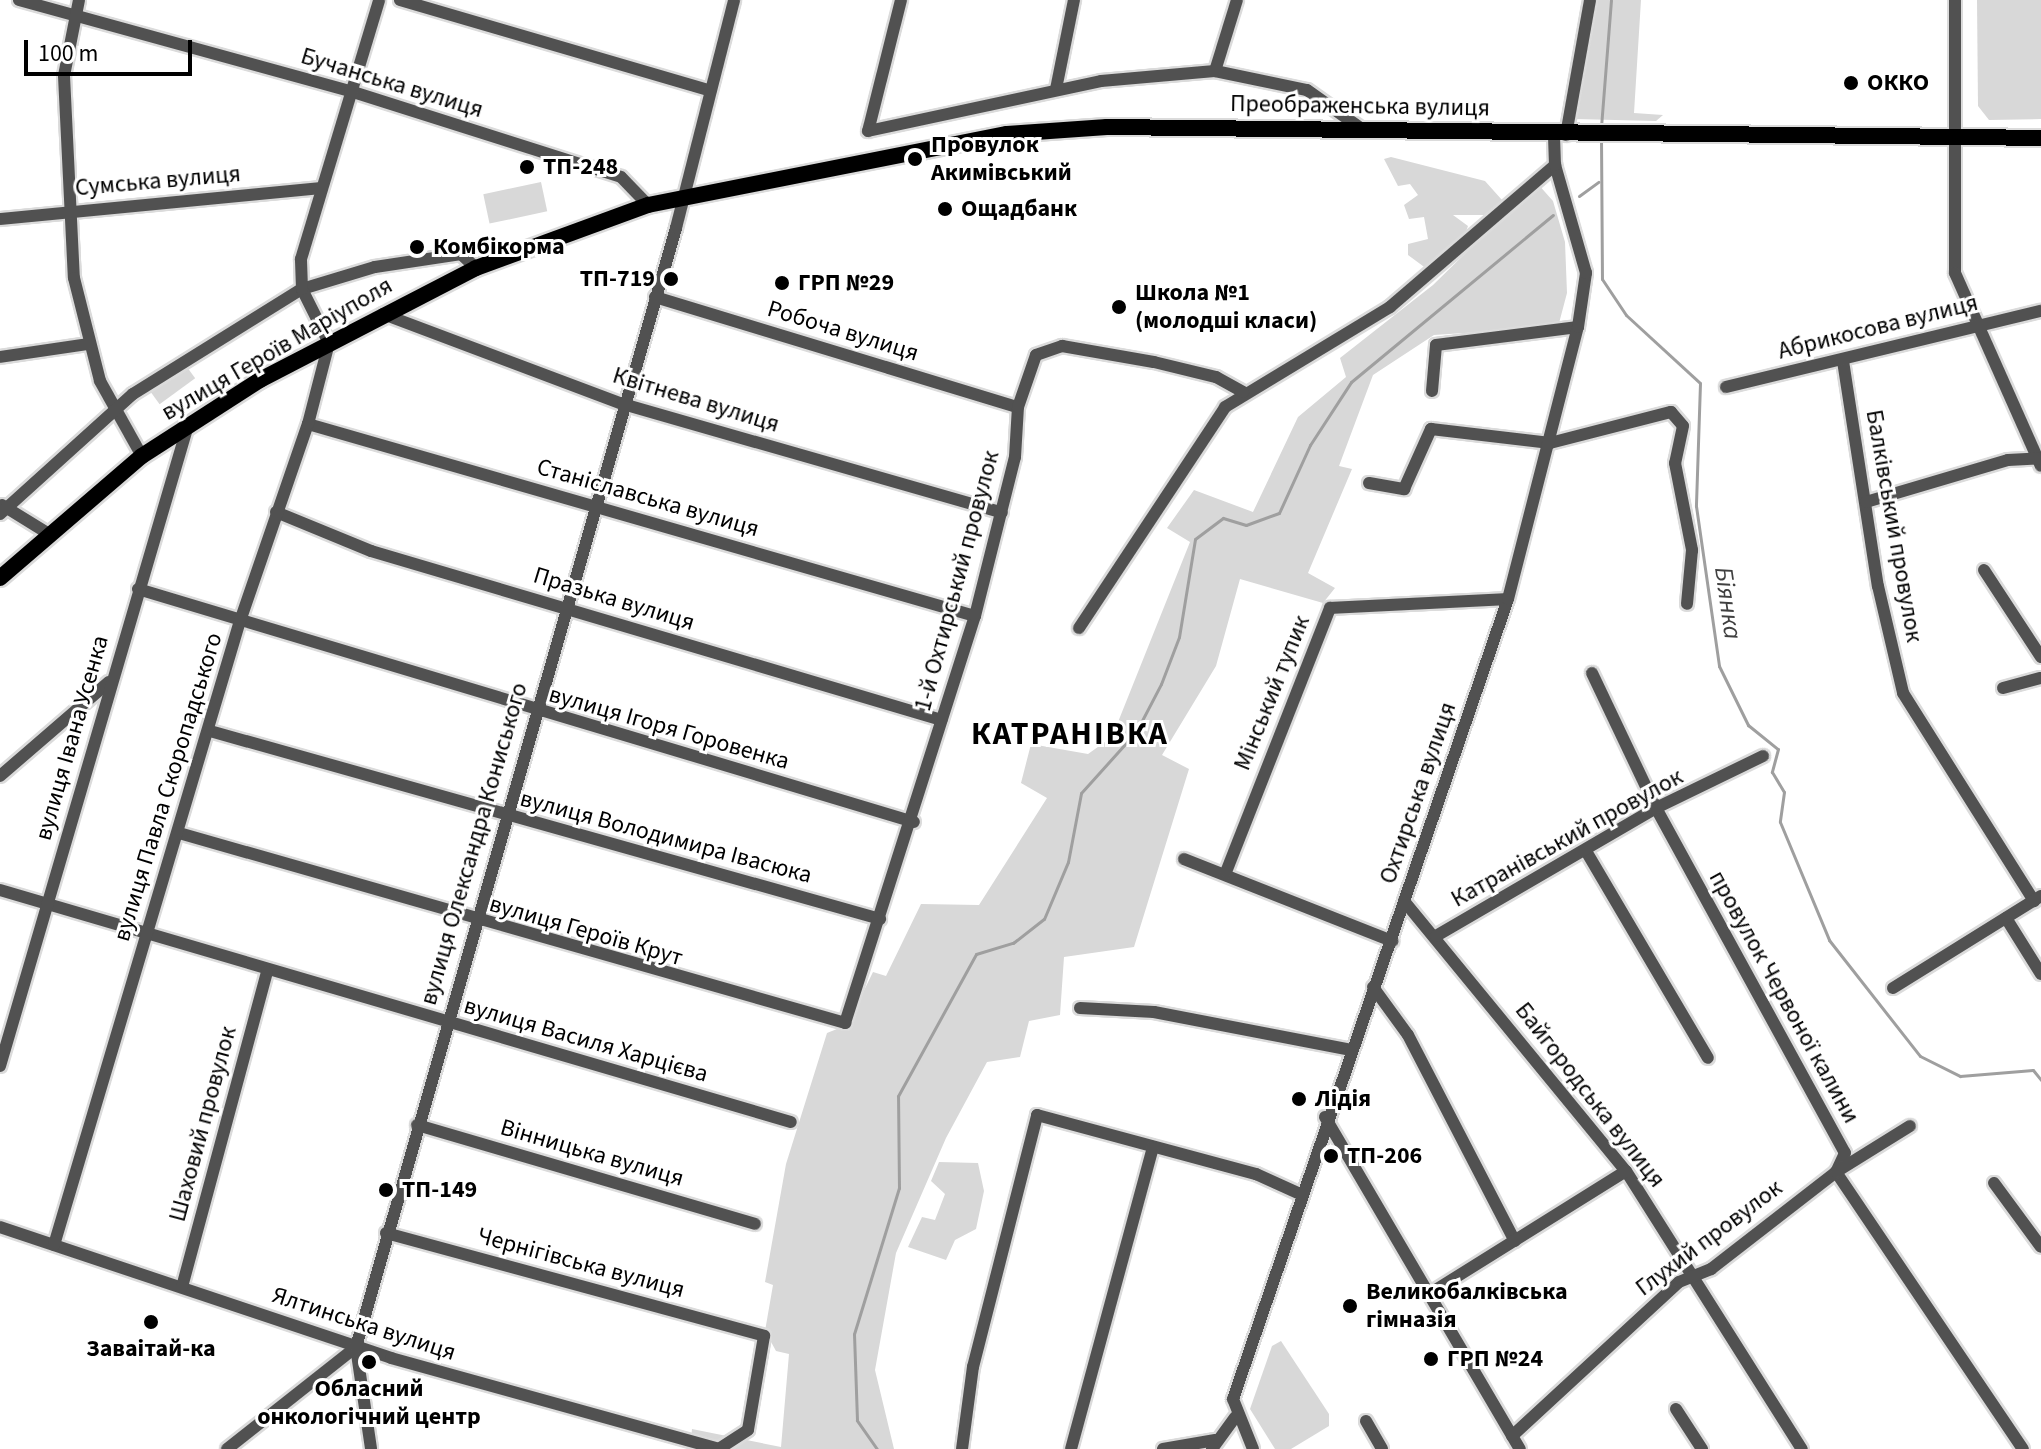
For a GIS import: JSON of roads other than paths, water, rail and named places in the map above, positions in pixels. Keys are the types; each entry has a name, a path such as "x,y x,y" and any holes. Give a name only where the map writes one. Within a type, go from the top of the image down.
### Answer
{"main road":[{"name":"Преображенська вулиця","path":"685,197 1007,134 1107,127 1567,135 2041,138"},
{"name":"вулиця Героїв Маріуполя","path":"0,578 142,456 189,422 329,343 476,268 648,205 685,197"}],"street":[{"name":"Бучанська вулиця","path":"19,0 350,91 621,177 648,205"},
{"path":"79,0 64,76 67,211 88,344 117,414 142,456"},
{"path":"329,343 302,289 301,259 379,0"},
{"path":"400,0 708,90"},
{"name":"вулиця Олександра Кониського","path":"356,1347 445,1022 685,197 708,90 734,0"},
{"path":"901,0 868,131 1056,89 1215,71 1307,90 1365,131"},
{"path":"1056,89 1074,0"},
{"path":"1215,71 1237,0"},
{"name":"Охтирська вулиця","path":"1235,1417 1233,1399 1298,1193 1392,941 1508,599 1550,443 1578,327 1586,273 1555,165 1567,135 1590,0"},
{"path":"1866,502 2040,460 1955,273 1950,174 1956,139 1955,0"},
{"path":"1079,628 1225,407 1243,392 1390,307 1555,165"},
{"name":"Сумська вулиця","path":"0,219 321,188"},
{"name":"вулиця Героїв Маріуполя","path":"2,509 171,366 302,289 375,267 461,254 476,268"},
{"name":"Робоча вулиця","path":"655,297 1018,407"},
{"name":"Абрикосова вулиця","path":"1726,387 2041,311"},
{"name":"Квітнева вулиця","path":"383,314 623,404 1002,513"},
{"path":"1432,391 1436,345 1578,327"},
{"name":"вулиця Павла Скоропадського","path":"54,1245 210,731 239,624 308,424 329,343"},
{"path":"0,357 88,344"},
{"name":"1-й Охтирський провулок","path":"845,1023 914,822 975,616 1002,513 1018,407 1036,355 1051,346 1201,373 1243,392"},
{"name":"Балківський провулок","path":"1843,361 1866,502 1903,693 2037,898"},
{"path":"1369,483 1404,489 1431,429 1550,443 1671,412 1683,426 1675,463 1692,550 1687,604"},
{"name":"вулиця Івана Усенка","path":"0,1066 109,682 189,422"},
{"name":"Станіславська вулиця","path":"308,424 975,616"},
{"path":"2,509 49,534"},
{"name":"Празька вулиця","path":"276,512 371,551 942,720"},
{"path":"1984,570 2041,657"},
{"name":"вулиця Ігоря Горовенка","path":"138,589 239,624 914,822"},
{"name":"Мінський тупик","path":"1226,872 1330,608 1508,599"},
{"name":"провулок Червоної калини","path":"1592,673 1656,808 1845,1153 1836,1172"},
{"path":"2003,688 2041,678"},
{"path":"0,776 109,682"},
{"name":"вулиця Володимира Івасюка","path":"210,731 506,817 880,919"},
{"name":"Катранівський провулок","path":"1436,936 1656,808 1763,756"},
{"name":"вулиця Героїв Крут","path":"179,833 476,922 845,1023"},
{"path":"1586,851 1708,1058"},
{"path":"1184,859 1226,872 1392,941"},
{"name":"вулиця Василя Харцієва","path":"0,890 146,937 791,1122"},
{"path":"1893,988 2037,898"},
{"name":"Байгородська вулиця","path":"1404,901 1436,936 1626,1171 1802,1449"},
{"path":"2006,918 2041,974"},
{"name":"Шаховий провулок","path":"182,1287 267,972"},
{"path":"1373,987 1408,1035 1515,1241"},
{"path":"1080,1008 1154,1012 1351,1050"},
{"path":"962,1449 973,1367 1037,1115 1256,1174 1298,1193"},
{"path":"1325,1117 1520,1449"},
{"name":"Вінницька вулиця","path":"417,1125 755,1224"},
{"name":"Глухий провулок","path":"1512,1436 1693,1276 1836,1172 1910,1126"},
{"path":"1071,1449 1153,1147"},
{"path":"1429,1294 1626,1171"},
{"path":"1836,1172 2023,1449"},
{"path":"1994,1183 2041,1247"},
{"name":"Ялтинська вулиця","path":"0,1227 356,1347 719,1449"},
{"name":"Чернігівська вулиця","path":"386,1233 764,1336 748,1430 719,1449"},
{"path":"227,1449 356,1347 371,1449"},
{"path":"1676,1409 1702,1449"},
{"path":"1163,1449 1213,1444 1235,1417 1253,1449"},
{"path":"1366,1421 1382,1449"}],"waterway":[{"name":"Біянка","path":"1601,127 1611,0"},
{"name":"Біянка","path":"1601,138 1602,279 1626,315 1700,383 1696,506 1719,666 1748,725 1778,749 1772,772 1784,792 1780,822 1829,940 1920,1056 1960,1076 2033,1070 2041,1080"},
{"path":"1579,196 1598,182"},
{"path":"877,1449 857,1420 854,1334 899,1188 898,1096 976,954 1013,943 1044,919 1068,862 1081,793 1136,732 1161,684 1179,637 1195,539 1223,518 1246,525 1279,513 1310,445 1351,382 1553,215"}],"place":[{"name":"ОККО","path":"1851,83"},
{"name":"Провулок Акимівський","path":"915,159"},
{"name":"ТП-248","path":"527,167"},
{"name":"Ощадбанк","path":"945,209"},
{"name":"Комбікорма","path":"417,247"},
{"name":"ТП-719","path":"671,279"},
{"name":"ГРП №29","path":"782,283"},
{"name":"Школа №1 (молодші класи)","path":"1119,307"},
{"name":"Лідія","path":"1299,1099"},
{"name":"ТП-206","path":"1331,1156"},
{"name":"ТП-149","path":"386,1190"},
{"name":"Великобалківська гімназія","path":"1350,1306"},
{"name":"Заваітай-ка","path":"151,1322"},
{"name":"ГРП №24","path":"1431,1359"},
{"name":"Обласний онкологічний центр","path":"369,1362"}],"district":[{"name":"КАТРАНІВКА","path":"1070,734"}]}
